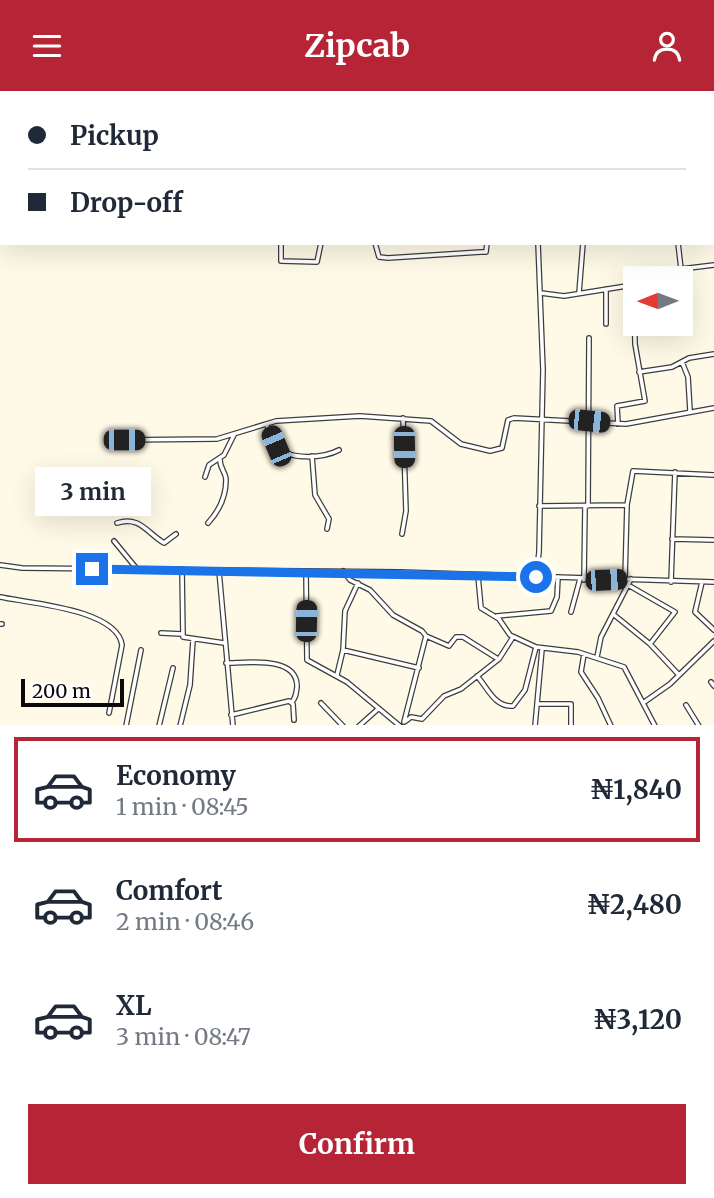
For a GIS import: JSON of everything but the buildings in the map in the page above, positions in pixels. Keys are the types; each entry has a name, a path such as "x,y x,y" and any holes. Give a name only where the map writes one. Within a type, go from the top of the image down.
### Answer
{"street":[{"path":"281,245 281,261 309,264 317,262 321,245"},
{"path":"376,245 379,257 388,258 481,253 486,252 487,245"},
{"path":"536,577 543,419 538,245"},
{"path":"577,294 583,245"},
{"path":"677,245 681,266"},
{"path":"693,268 714,265"},
{"path":"541,293 577,294 623,287"},
{"path":"606,289 606,324"},
{"path":"618,424 617,406 645,401 636,336"},
{"path":"571,612 582,580 587,506 589,338"},
{"path":"639,372 672,367 714,354"},
{"path":"682,362 688,377 690,411"},
{"path":"118,440 186,440 234,435 304,418 403,418 431,421 461,444 495,451 502,448 508,420 543,419 618,424 662,419 714,408"},
{"path":"402,534 406,511 403,418"},
{"path":"267,425 276,446 286,452 325,457 340,450"},
{"path":"205,477 209,465 220,458 234,435"},
{"path":"312,456 315,495 329,519 327,529"},
{"path":"208,523 221,507 223,498 226,479 220,468 220,458"},
{"path":"625,579 627,505 633,471 714,475"},
{"path":"671,582 675,472"},
{"path":"539,506 627,505"},
{"path":"117,523 128,519 138,522 164,543 176,534"},
{"path":"672,539 714,540"},
{"path":"114,541 137,569"},
{"path":"0,565 219,571 343,571 714,582"},
{"path":"182,569 182,634"},
{"path":"219,571 233,725"},
{"path":"343,571 350,580 358,583 393,615 426,636 449,646 456,637 463,637 499,659"},
{"path":"306,572 307,660 337,675 378,709 402,724"},
{"path":"478,576 481,608 495,617 513,637 542,649 584,653 624,667 654,725"},
{"path":"495,617 551,611 557,597 558,577"},
{"path":"597,656 601,637 631,579"},
{"path":"702,582 695,612 714,630"},
{"path":"337,675 343,650 345,611 358,583"},
{"path":"628,585 675,611 650,644"},
{"path":"0,597 98,618 119,635 121,651 109,713"},
{"path":"613,614 650,644 679,675"},
{"path":"161,633 182,634 193,640 224,643"},
{"path":"402,724 426,636"},
{"path":"418,720 444,696 461,689 499,659 513,637"},
{"path":"180,725 190,685 193,640"},
{"path":"643,703 679,675 714,641"},
{"path":"477,676 492,697 506,706 513,706 526,690 536,647"},
{"path":"535,725 542,649"},
{"path":"125,725 141,650"},
{"path":"343,650 419,668"},
{"path":"584,653 581,672 598,698 611,725"},
{"path":"226,663 273,664 288,670 297,682 292,702 295,720"},
{"path":"159,725 173,669"},
{"path":"231,715 281,701 292,702"},
{"path":"321,703 342,725"},
{"path":"537,704 571,704 571,725"},
{"path":"686,705 698,725"},
{"path":"360,725 378,709"},
{"path":"402,724 411,717 418,720 420,725"}],"route":[{"path":"92,569 400,572 536,577"}]}
